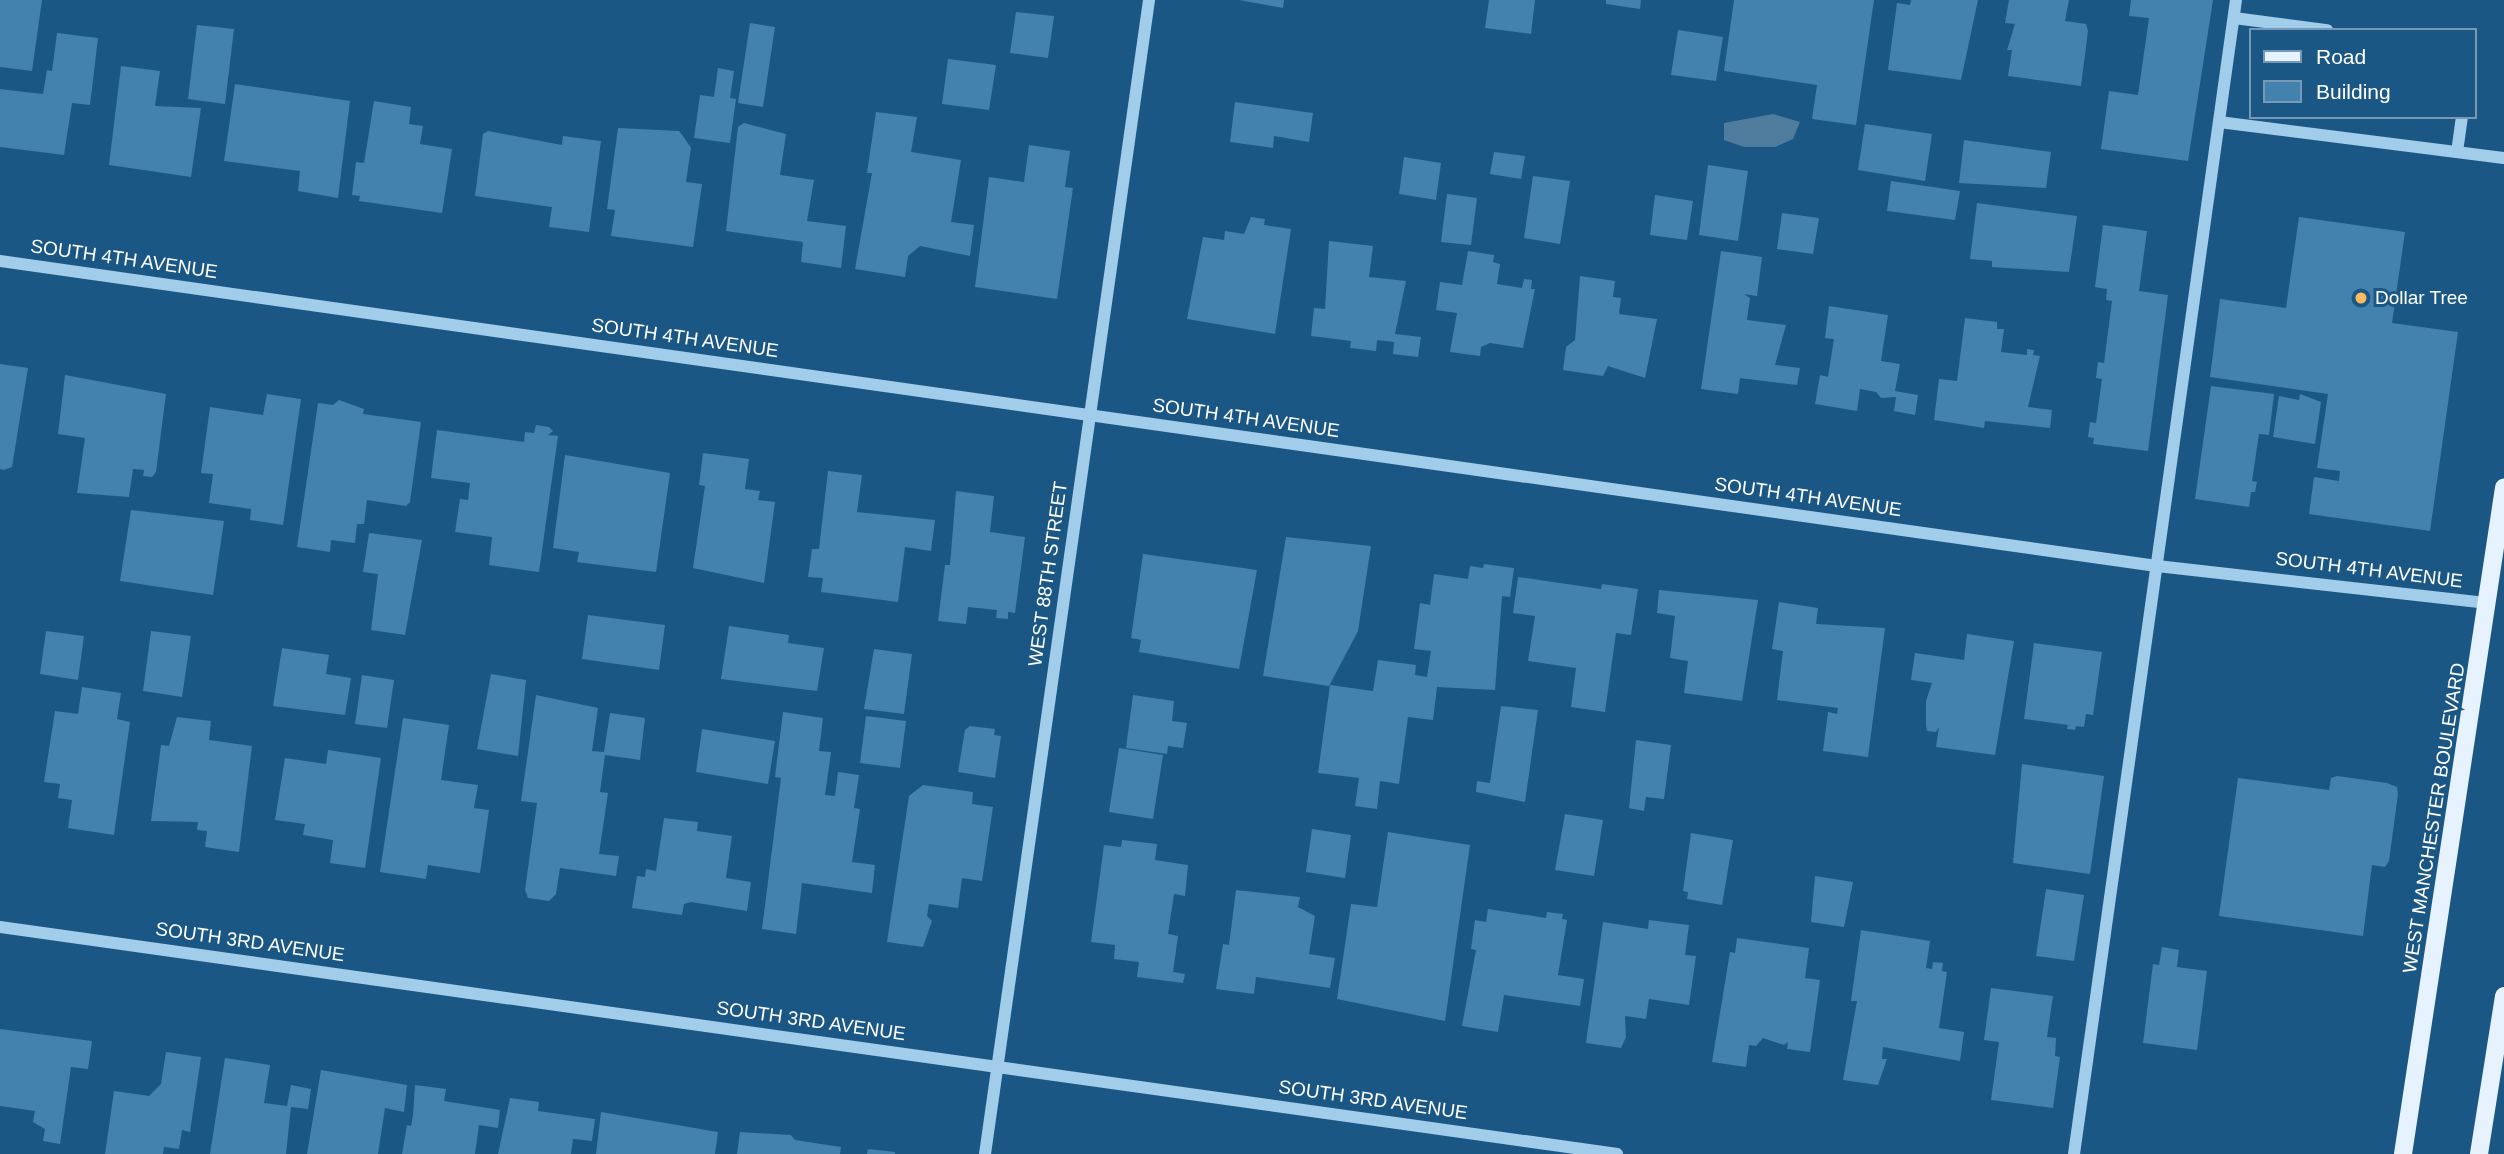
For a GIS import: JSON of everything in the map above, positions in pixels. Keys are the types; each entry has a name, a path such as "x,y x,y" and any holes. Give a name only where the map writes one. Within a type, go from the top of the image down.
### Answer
{"main road":[{"name":"WEST MANCHESTER BOULEVARD","path":"2403,1154 2504,488"},
{"path":"2479,1154 2504,996"}],"street":[{"name":"WEST 88TH STREET","path":"985,1154 1149,0"},
{"path":"2074,1154 2236,0"},
{"path":"2234,18 2312,28"},
{"path":"2457,152 2462,119"},
{"path":"2219,122 2504,158"},
{"name":"SOUTH 4TH AVENUE","path":"0,261 2157,565 2488,603"},
{"name":"SOUTH 3RD AVENUE","path":"0,927 1618,1154"}],"water":[{"path":"1773,114 1800,122 1793,139 1775,147 1744,147 1724,140 1724,123"}],"building":[{"path":"0,0 42,0 32,71 0,67"},
{"path":"1239,0 1284,0 1283,8"},
{"path":"1489,0 1535,0 1531,34 1485,28"},
{"path":"1606,0 1641,0 1640,9 1606,4"},
{"path":"1734,0 1874,0 1856,125 1812,119 1817,85 1724,71"},
{"path":"1911,0 1978,0 1961,80 1888,70 1897,3 1910,5"},
{"path":"2009,0 2069,0 2065,21 2086,24 2088,31 2081,86 2008,76 2012,50 2007,50 2015,24 2005,23"},
{"path":"2131,0 2213,0 2188,161 2101,149 2109,91 2138,95 2149,18 2129,16"},
{"path":"1016,12 1054,16 1048,58 1010,53"},
{"path":"750,23 775,27 763,107 738,103"},
{"path":"197,25 234,29 225,104 188,99"},
{"path":"1678,30 1723,37 1716,81 1671,75"},
{"path":"57,33 98,38 90,105 72,103 64,155 0,147 0,89 43,94 47,70 52,71"},
{"path":"948,59 996,65 989,110 942,104"},
{"path":"121,66 160,71 155,106 201,108 191,177 109,165"},
{"path":"718,68 734,71 730,98 736,99 730,143 694,138 700,95 714,97"},
{"path":"235,84 350,101 338,198 298,191 300,171 224,161"},
{"path":"374,101 411,107 409,124 423,126 420,144 452,149 442,213 359,201 360,196 352,195 356,162 364,163"},
{"path":"1235,102 1313,113 1309,142 1274,136 1273,148 1230,142"},
{"path":"876,112 917,117 911,152 961,160 951,222 974,225 970,256 920,246 908,256 905,277 855,269 872,173 867,173"},
{"path":"744,123 786,134 780,175 814,180 807,221 846,226 841,268 801,262 803,242 726,231 738,127"},
{"path":"1865,124 1932,134 1925,181 1858,170"},
{"path":"618,128 679,131 691,148 686,182 702,184 693,247 611,236 615,210 607,209"},
{"path":"488,131 562,145 563,136 601,141 589,232 549,227 552,207 475,196 483,134"},
{"path":"1964,140 2051,152 2046,188 1959,183"},
{"path":"1029,145 1070,151 1065,187 1073,188 1057,299 975,287 989,177 1024,182"},
{"path":"1494,152 1525,156 1521,179 1490,174"},
{"path":"1404,157 1441,163 1436,200 1399,194"},
{"path":"1708,165 1748,171 1738,241 1699,235"},
{"path":"1533,176 1570,181 1560,244 1524,238"},
{"path":"1891,181 1960,191 1955,220 1887,211"},
{"path":"1447,194 1477,198 1471,245 1441,242"},
{"path":"1655,195 1693,201 1687,240 1650,235"},
{"path":"1977,203 2077,216 2069,272 1992,267 1992,261 1970,259"},
{"path":"1782,213 1819,218 1813,254 1777,249"},
{"path":"1251,217 1265,219 1264,225 1291,229 1275,334 1187,319 1203,237 1224,240 1225,231 1244,234"},
{"path":"2299,217 2405,232 2392,323 2458,332 2430,531 2309,514 2314,477 2339,481 2340,471 2317,468 2328,394 2210,377 2220,299 2286,308"},
{"path":"2103,225 2147,231 2139,291 2168,295 2148,451 2093,444 2094,438 2088,437 2090,422 2096,423 2102,379 2096,378 2098,362 2104,363 2112,301 2106,300 2107,289 2095,287"},
{"path":"1329,241 1373,246 1369,277 1406,281 1395,334 1421,337 1418,357 1393,354 1394,342 1377,340 1376,351 1350,348 1351,341 1311,336 1314,308 1325,309"},
{"path":"1468,251 1494,255 1493,262 1500,264 1497,284 1522,288 1524,279 1532,280 1531,289 1535,289 1523,348 1490,343 1481,347 1480,356 1450,352 1457,313 1436,310 1440,282 1462,285"},
{"path":"1721,251 1762,257 1757,296 1744,294 1750,298 1747,320 1786,325 1775,365 1800,368 1797,385 1740,378 1738,394 1701,389"},
{"path":"1580,276 1615,281 1613,297 1621,298 1619,314 1657,319 1645,378 1608,366 1603,376 1563,370 1566,347 1575,340"},
{"path":"1829,306 1888,315 1881,361 1900,364 1895,391 1918,395 1915,415 1894,411 1896,397 1881,398 1876,392 1860,389 1857,411 1815,404 1820,375 1828,377 1834,339 1825,338"},
{"path":"1965,318 1997,322 1997,329 2004,329 2001,352 2027,355 2027,349 2034,350 2033,355 2040,356 2028,407 2052,410 2050,428 1985,421 1984,428 1934,420 1939,379 1957,381"},
{"path":"0,364 28,368 12,467 4,470 0,469"},
{"path":"65,375 166,394 156,472 152,477 143,476 144,470 133,469 129,497 77,493 85,438 58,434"},
{"path":"2211,386 2274,394 2269,435 2259,434 2252,481 2257,482 2255,492 2251,492 2249,507 2195,499"},
{"path":"267,394 301,399 283,525 250,520 251,509 209,503 213,474 201,473 210,407 263,415"},
{"path":"2300,394 2321,402 2315,444 2273,437 2279,396 2299,400"},
{"path":"339,400 364,409 363,414 421,422 410,502 406,506 367,500 364,524 357,524 355,543 331,540 330,552 297,547 318,403 333,405"},
{"path":"536,425 549,427 553,431 548,435 558,436 539,572 489,565 492,537 455,532 460,499 468,500 470,483 431,478 437,430 524,442 525,432 534,433"},
{"path":"703,453 749,459 745,489 760,491 758,500 775,502 764,583 693,568 705,486 699,485"},
{"path":"565,455 670,473 656,572 577,562 579,552 553,548"},
{"path":"828,471 862,475 857,512 935,520 931,551 905,547 898,602 821,592 823,578 808,577 812,549 819,549"},
{"path":"956,491 994,496 990,532 1025,537 1015,613 1008,612 1008,619 996,618 997,610 968,607 966,624 938,621 945,565 950,565"},
{"path":"131,510 224,521 213,595 120,581"},
{"path":"369,533 422,540 405,635 371,630 378,574 363,572"},
{"path":"1286,537 1371,546 1358,631 1329,686 1263,676"},
{"path":"1143,554 1257,570 1239,669 1139,652 1141,640 1131,638"},
{"path":"1484,564 1514,568 1510,597 1502,596 1495,690 1437,687 1433,720 1408,717 1399,784 1380,781 1377,809 1355,806 1359,778 1318,773 1330,685 1373,691 1378,660 1416,665 1415,675 1427,677 1431,651 1414,649 1420,603 1430,605 1434,574 1468,579 1470,566 1483,568"},
{"path":"1518,577 1601,589 1602,584 1638,589 1631,635 1616,633 1605,712 1571,707 1576,668 1528,661 1535,616 1513,613"},
{"path":"1659,590 1758,600 1742,701 1684,693 1688,661 1670,658 1675,616 1657,613"},
{"path":"1779,602 1818,608 1816,624 1885,628 1868,757 1823,751 1828,712 1837,714 1838,708 1777,700 1783,651 1772,649"},
{"path":"588,615 665,625 659,670 582,659"},
{"path":"729,626 789,635 788,643 824,648 817,691 721,679"},
{"path":"46,631 84,636 78,680 40,674"},
{"path":"151,631 191,636 182,697 143,691"},
{"path":"1967,634 2014,641 1995,755 1936,747 1939,727 1936,732 1927,731 1926,726 1926,701 1932,683 1911,680 1915,653 1964,660"},
{"path":"2034,643 2102,652 2093,715 2086,714 2084,727 2067,729 2068,725 2024,719"},
{"path":"282,648 329,655 326,674 351,678 345,715 273,706"},
{"path":"874,649 912,654 904,714 864,709"},
{"path":"491,674 526,680 518,756 477,749"},
{"path":"362,675 394,680 387,728 355,724"},
{"path":"82,687 121,693 117,719 130,722 114,835 68,828 72,800 58,798 60,784 44,782 55,711 78,714"},
{"path":"536,695 598,708 592,751 604,752 610,713 645,718 640,760 605,755 600,792 608,793 599,854 619,856 616,876 560,868 556,894 549,901 528,898 525,890 537,803 521,801"},
{"path":"1133,695 1174,701 1172,721 1187,723 1183,748 1168,746 1167,754 1126,748"},
{"path":"1501,706 1538,710 1525,802 1476,792 1477,781 1490,783"},
{"path":"783,712 823,718 819,751 831,752 825,795 835,796 838,772 859,775 854,808 860,809 852,862 875,865 872,893 802,883 796,934 762,929 781,778 775,777"},
{"path":"866,716 906,721 900,768 860,763"},
{"path":"177,717 211,721 209,740 252,746 239,852 205,847 207,831 197,830 198,822 151,821 161,745 169,746"},
{"path":"403,718 449,725 441,780 478,785 474,808 489,810 480,873 428,865 426,879 380,872"},
{"path":"970,726 995,729 994,735 1001,736 995,778 958,772 965,730"},
{"path":"702,729 775,741 768,784 696,772"},
{"path":"1636,740 1671,745 1664,799 1646,797 1644,811 1629,808"},
{"path":"1119,748 1163,755 1153,819 1109,812"},
{"path":"328,750 381,758 365,868 330,863 333,840 303,835 305,824 275,820 285,758 326,764"},
{"path":"2022,764 2104,776 2090,874 2013,863"},
{"path":"2337,776 2387,783 2397,787 2389,861 2385,867 2372,865 2363,936 2219,916 2238,778 2329,790 2331,778"},
{"path":"923,785 973,792 972,804 993,807 982,881 962,878 958,908 929,904 927,916 932,921 923,947 887,942 909,796"},
{"path":"1565,814 1603,820 1594,876 1555,870"},
{"path":"664,818 698,822 697,831 732,836 726,878 751,882 747,911 691,902 684,904 682,915 632,908 637,876 645,877 646,869 656,871"},
{"path":"1312,829 1351,835 1345,878 1306,872"},
{"path":"1388,832 1470,845 1445,1021 1337,999 1351,904 1377,907"},
{"path":"1691,833 1733,840 1722,905 1687,899 1688,892 1683,891"},
{"path":"1122,840 1157,844 1155,860 1188,865 1185,896 1174,894 1168,934 1178,936 1173,972 1185,974 1183,983 1137,977 1139,962 1114,959 1115,945 1091,942 1104,845 1121,847"},
{"path":"1815,876 1853,882 1844,927 1811,922"},
{"path":"2046,889 2084,895 2074,961 2036,956"},
{"path":"1236,890 1300,897 1298,907 1315,916 1309,954 1335,958 1330,988 1256,977 1254,994 1216,989 1223,944 1229,945"},
{"path":"1488,909 1546,918 1547,912 1563,914 1562,919 1567,920 1558,975 1584,979 1580,1006 1504,995 1498,1032 1462,1026 1476,950 1471,949 1475,920 1486,922"},
{"path":"1649,920 1689,925 1685,955 1696,956 1689,1005 1649,999 1646,1019 1625,1016 1626,1037 1621,1048 1586,1043 1603,922 1648,929"},
{"path":"1861,930 1930,941 1926,968 1932,969 1933,962 1943,963 1942,971 1947,972 1939,1028 1964,1032 1960,1061 1883,1047 1882,1059 1887,1059 1878,1085 1843,1080 1857,1001 1851,1001"},
{"path":"1737,938 1809,948 1805,978 1820,980 1810,1052 1787,1049 1788,1042 1784,1045 1763,1038 1756,1046 1749,1045 1746,1067 1712,1062 1730,952 1735,953"},
{"path":"2162,947 2179,950 2177,967 2207,971 2197,1050 2143,1043 2153,964 2159,965"},
{"path":"1991,988 2053,996 2047,1037 2056,1038 2055,1056 2060,1057 2053,1108 1991,1100 1999,1042 1984,1040"},
{"path":"0,1029 92,1041 88,1069 71,1067 60,1144 43,1141 45,1129 33,1122 35,1111 0,1106"},
{"path":"166,1052 201,1057 190,1132 182,1130 179,1149 164,1147 163,1154 105,1154 114,1091 149,1096 161,1084"},
{"path":"225,1058 270,1065 264,1103 287,1106 291,1085 311,1089 308,1109 291,1107 286,1154 210,1154"},
{"path":"321,1070 407,1085 404,1112 385,1108 378,1154 307,1154"},
{"path":"415,1085 446,1089 444,1101 500,1110 498,1128 479,1125 475,1154 402,1154 407,1125 411,1126"},
{"path":"510,1098 539,1102 538,1111 595,1119 592,1141 573,1139 571,1154 498,1154"},
{"path":"601,1112 718,1132 715,1154 596,1154"},
{"path":"740,1132 791,1135 795,1140 841,1147 840,1154 737,1154"},
{"path":"868,1149 895,1152 895,1154 867,1154"}],"place":[{"name":"Dollar Tree","path":"2361,298"}]}
